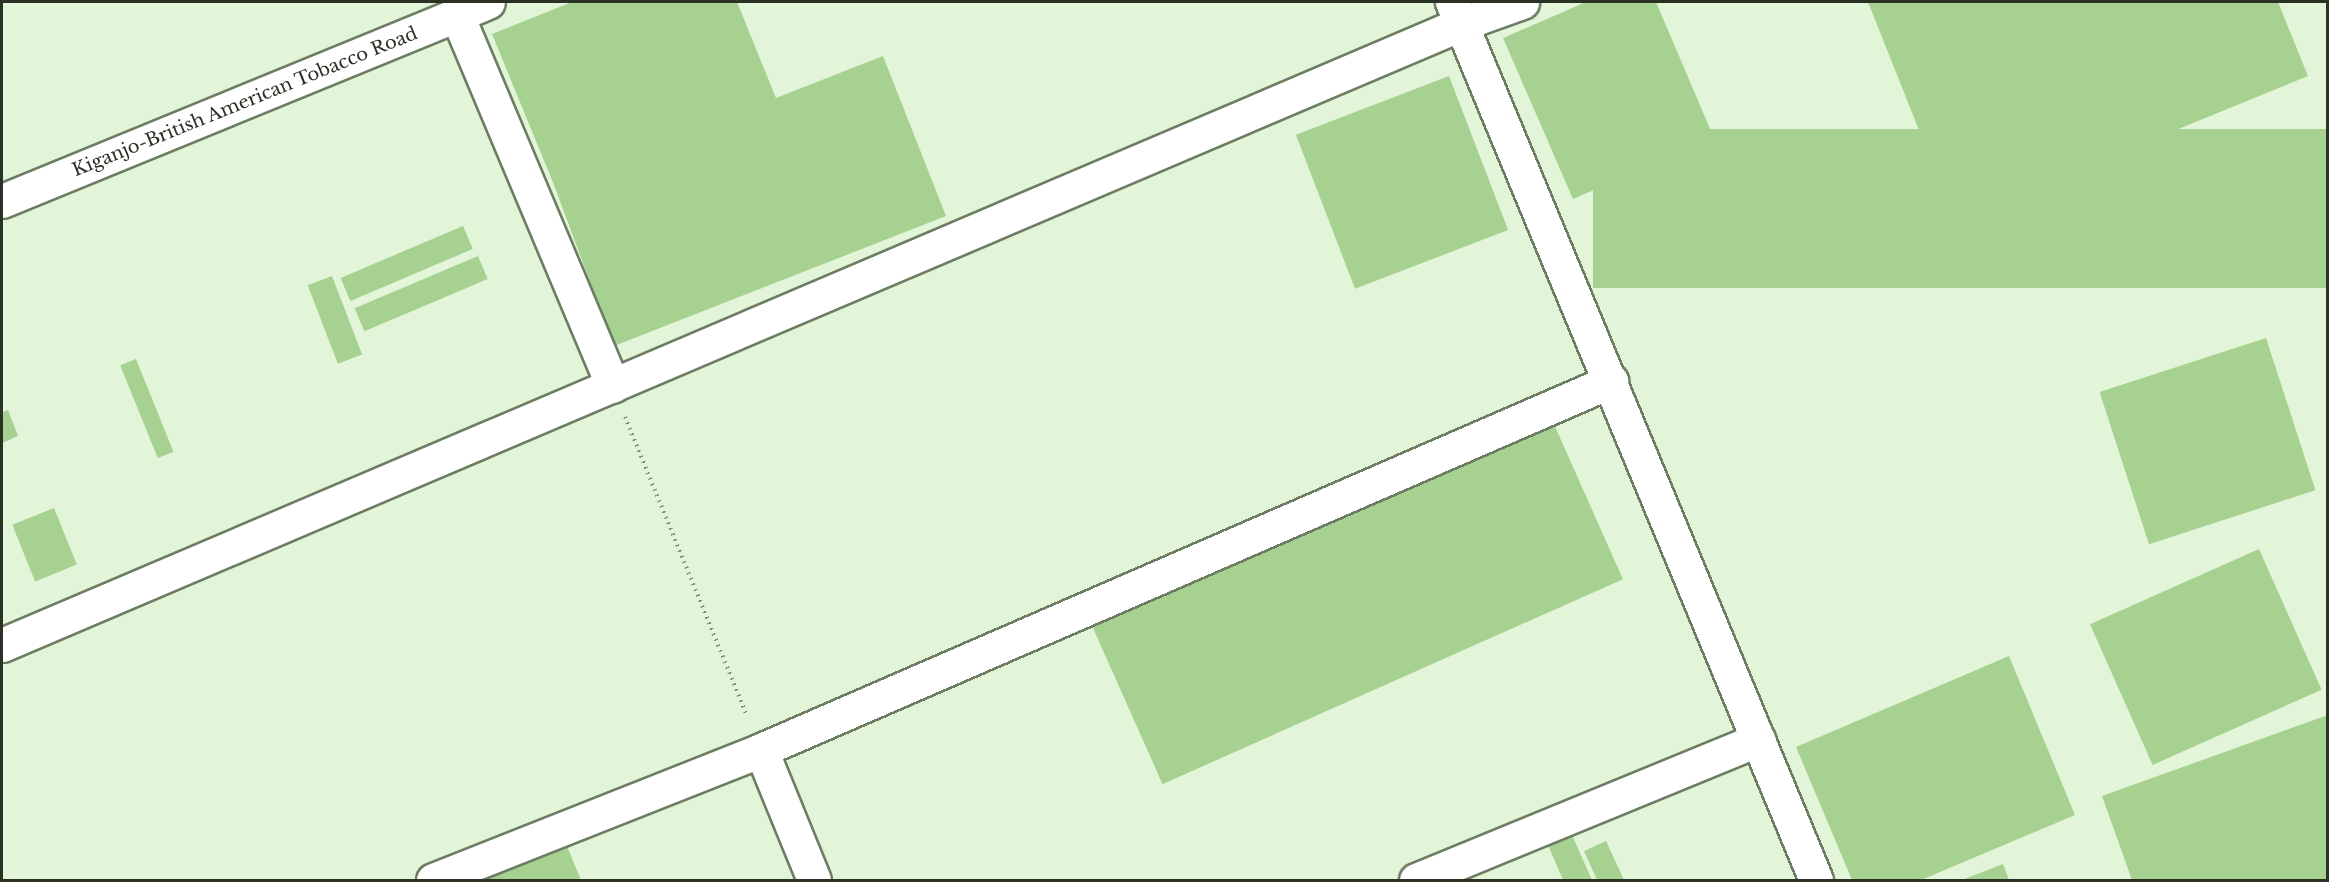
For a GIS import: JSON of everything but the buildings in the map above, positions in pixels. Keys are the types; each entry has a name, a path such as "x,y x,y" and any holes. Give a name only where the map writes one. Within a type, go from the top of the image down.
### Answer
{"street":[{"name":"Kiganjo-British American Tobacco Road","path":"2,201 488,2"},
{"path":"2,645 613,386 1456,13 1522,2"},
{"path":"1456,13 1611,381 1816,880"},
{"path":"457,15 613,386"},
{"path":"433,880 760,750 1611,381"},
{"path":"1416,880 1758,740"},
{"path":"760,750 813,880"}],"path":[{"path":"613,386 760,750"}]}
